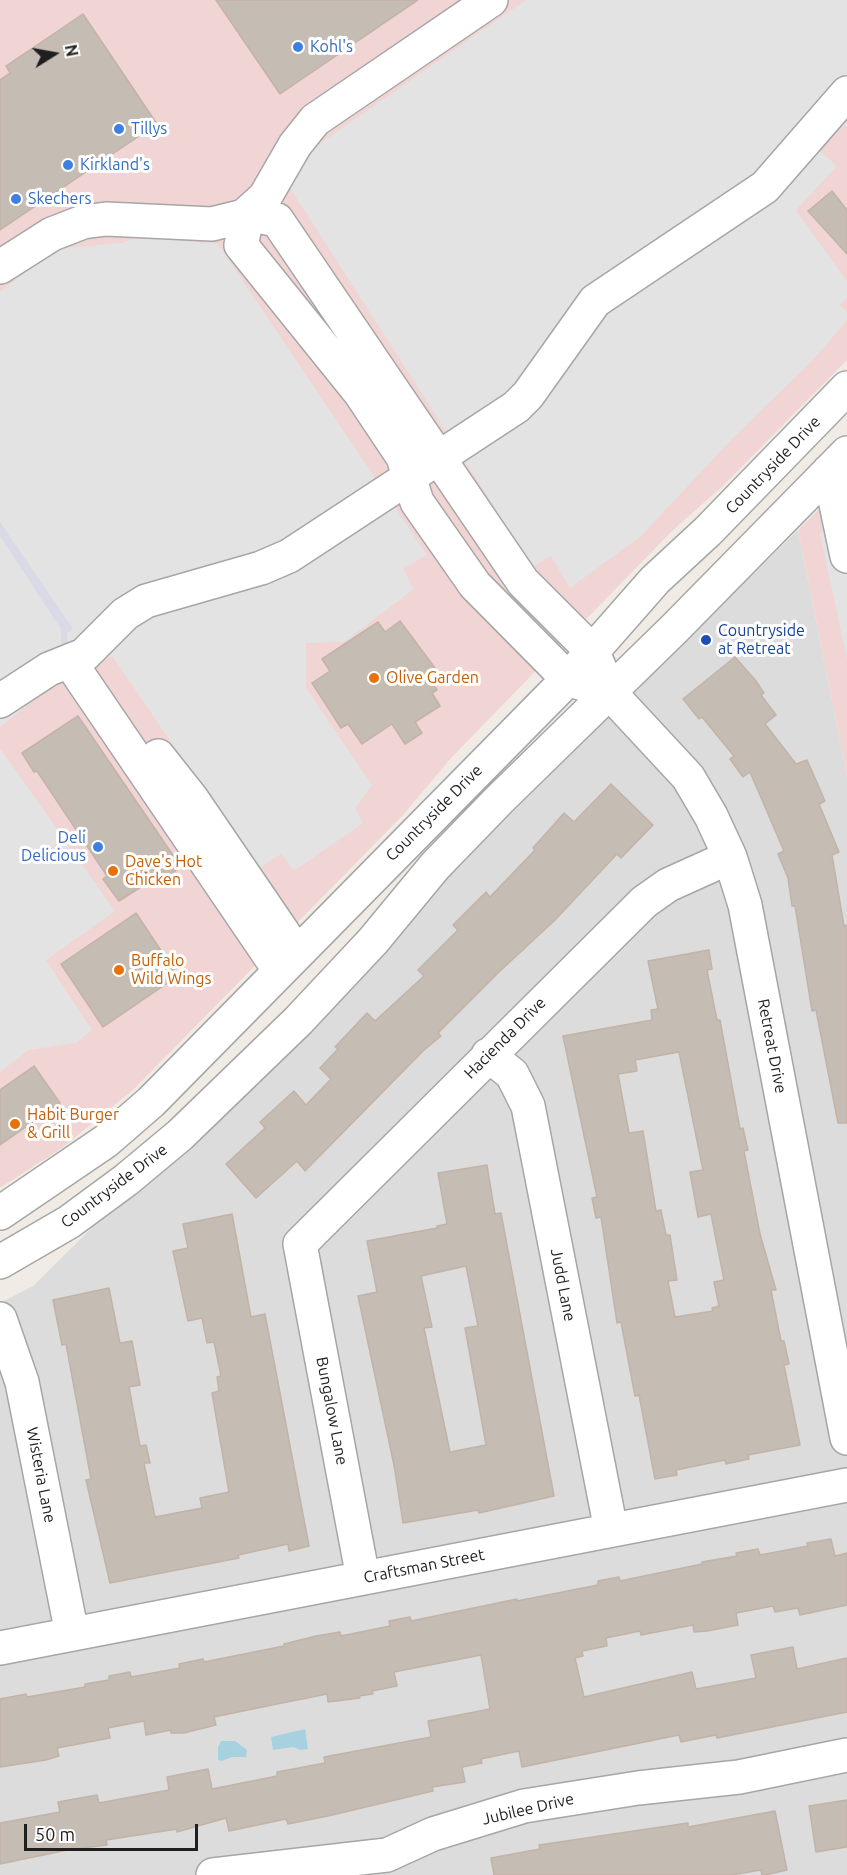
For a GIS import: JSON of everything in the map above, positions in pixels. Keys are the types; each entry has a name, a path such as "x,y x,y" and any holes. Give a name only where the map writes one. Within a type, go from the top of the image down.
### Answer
{"street":[{"path":"0,267 52,234 83,222 106,219 218,224 248,214 265,196 295,145 315,120 490,0"},
{"path":"0,701 49,669 79,656 125,615 146,601 280,560 439,459 524,400 595,301 765,187 847,93"},
{"path":"248,214 277,220 523,582 593,652 610,693"},
{"path":"248,214 242,245 361,394 403,457 417,502 475,585 568,679 610,693"},
{"name":"Countryside Drive","path":"0,1213 106,1141 151,1102 568,679 655,580 708,531 847,388"},
{"path":"838,462 847,556"},
{"name":"Countryside Drive","path":"0,1262 69,1222 126,1180 180,1135 298,1021 373,942 435,866 838,462"},
{"path":"79,656 192,799 288,962"},
{"name":"Retreat Drive","path":"610,693 688,777 711,816 730,857 745,905 847,1438"},
{"name":"Hacienda Drive","path":"300,1244 488,1054 644,902 668,885 730,857"},
{"name":"Judd Lane","path":"488,1054 512,1074 528,1106 611,1530"},
{"name":"Bungalow Lane","path":"300,1244 363,1578"},
{"name":"Wisteria Lane","path":"0,1319 22,1382 72,1634"},
{"name":"Craftsman Street","path":"0,1648 847,1485"},
{"name":"Jubilee Drive","path":"213,1875 389,1865 434,1833 524,1806 638,1788 739,1777 847,1755"}],"shaded area":[{"path":"0,0 847,0 847,360 723,486 673,530 452,757 402,816 133,1090 62,1148 0,1188"},
{"path":"526,0 847,0 847,124 817,148 837,166 796,210 847,281 847,298 839,305 847,312 847,320 813,360 731,440 641,536 570,588 551,556 533,567 290,188 315,147"},
{"path":"139,237 218,244 427,555 403,569 414,589 344,642 306,643 306,688 372,785 355,808 363,823 294,871 281,854 258,869 112,656 52,685 0,727 0,292 56,249 122,243"},
{"path":"847,481 847,776 798,530"},
{"path":"847,505 847,659 820,534"},
{"path":"0,522 73,629 67,633 67,645 61,645 61,629 0,536"},
{"path":"798,530 847,776 847,1875 0,1875 0,1303 33,1286"},
{"path":"0,748 115,911 46,960 92,1030 76,1043 29,1050 0,1072"}],"water":[{"path":"305,1729 308,1749 301,1750 293,1747 273,1750 271,1737"},
{"path":"221,1741 235,1741 247,1750 246,1757 218,1760 218,1747"}],"building":[{"name":"Kohl's","path":"216,0 418,0 280,94"},
{"path":"83,14 157,124 0,230 0,80 10,73 6,66"},
{"path":"832,191 847,210 847,254 808,211"},
{"name":"Olive Garden","path":"400,621 435,668 427,674 437,690 432,693 440,706 415,722 422,733 405,744 392,724 362,744 348,724 341,728 312,683 330,671 322,659 378,622 385,632"},
{"path":"735,657 756,681 764,693 761,695 776,715 765,724 796,764 807,760 825,801 819,804 839,852 832,855 844,926 847,925 847,1123 838,1123 816,1010 812,1011 795,906 792,906 788,878 778,854 784,851 750,772 743,777 730,759 734,756 702,717 699,719 683,699"},
{"path":"78,716 181,867 158,883 155,878 119,901 103,879 107,876 37,771 34,772 22,753"},
{"path":"611,784 653,825 621,858 617,854 555,920 438,1033 441,1036 423,1051 305,1171 297,1161 256,1198 226,1164 265,1128 260,1122 294,1091 306,1105 331,1079 320,1068 338,1049 335,1047 367,1013 375,1021 424,976 418,970 458,930 453,925 486,892 490,897 535,850 533,848 564,813 574,822"},
{"name":"Buffalo Wild Wings","path":"136,913 178,976 103,1027 61,964"},
{"path":"709,950 712,969 707,970 717,1020 720,1020 740,1129 743,1128 748,1150 744,1151 760,1234 776,1290 771,1290 781,1341 784,1341 789,1364 784,1365 800,1445 748,1455 749,1459 726,1464 725,1460 676,1470 677,1475 655,1479 639,1395 635,1396 621,1322 617,1323 601,1217 596,1218 592,1198 597,1197 563,1036 652,1020 651,1010 658,1009 648,961","holes":["679,1052 703,1170 690,1172 698,1217 711,1214 724,1280 714,1282 719,1306 712,1308 713,1311 675,1317 668,1281 677,1280 670,1235 666,1235 661,1210 656,1211 643,1131 629,1133 618,1074 637,1071 635,1060"]},
{"name":"Habit Burger & Grill","path":"34,1066 60,1103 0,1145 0,1090"},
{"path":"487,1165 495,1214 501,1213 554,1496 479,1513 478,1510 403,1523 394,1465 358,1296 377,1292 367,1241 437,1228 437,1226 447,1224 438,1173","holes":["466,1266 478,1326 465,1328 486,1445 450,1452 424,1328 432,1327 421,1276"]},
{"path":"232,1214 251,1317 265,1314 309,1546 289,1551 288,1544 238,1555 239,1558 110,1583 86,1480 91,1479 66,1344 62,1345 53,1300 109,1288 120,1343 132,1341 140,1385 129,1387 140,1446 146,1445 150,1463 144,1463 155,1517 202,1508 200,1498 229,1492 212,1393 219,1391 217,1377 221,1376 214,1342 207,1343 202,1318 188,1321 173,1251 188,1248 183,1224"},
{"path":"831,1539 835,1556 847,1553 847,1605 800,1615 798,1608 775,1612 773,1606 736,1613 738,1625 707,1631 694,1632 693,1625 641,1635 640,1631 606,1638 607,1646 582,1651 583,1656 575,1658 584,1697 692,1672 696,1689 756,1678 751,1655 793,1647 797,1669 847,1658 847,1712 717,1738 716,1735 681,1742 679,1735 522,1767 519,1751 481,1759 482,1763 462,1767 465,1782 432,1787 433,1791 328,1816 288,1824 286,1819 229,1831 226,1818 177,1832 177,1829 106,1840 107,1845 67,1850 0,1864 0,1823 60,1812 58,1802 97,1795 99,1803 169,1790 167,1777 208,1769 212,1789 277,1776 277,1772 325,1763 324,1757 431,1737 428,1721 490,1709 481,1655 394,1672 397,1686 372,1691 373,1694 359,1696 360,1698 328,1702 327,1694 214,1717 216,1725 184,1733 171,1733 171,1730 146,1735 144,1721 108,1728 110,1738 57,1748 59,1756 0,1767 0,1699 85,1687 85,1684 109,1680 109,1676 130,1672 131,1677 180,1668 179,1664 203,1659 204,1662 284,1646 284,1644 316,1636 340,1632 341,1636 390,1626 389,1621 410,1617 411,1621 598,1585 598,1581 619,1577 620,1581 702,1564 702,1562 737,1556 736,1553 758,1549 760,1555"},
{"path":"847,1800 847,1847 816,1852 809,1806"},
{"path":"775,1811 787,1870 765,1875 762,1875 761,1870 732,1875 494,1875 491,1858 540,1849 539,1845 688,1823 688,1827"}],"place":[{"name":"Kohl's","path":"298,47"},
{"name":"Tillys","path":"119,129"},
{"name":"Kirkland's","path":"68,165"},
{"name":"Skechers","path":"16,199"},
{"name":"Countryside at Retreat","path":"706,640"},
{"name":"Olive Garden","path":"374,678"},
{"name":"Deli Delicious","path":"98,847"},
{"name":"Dave's Hot Chicken","path":"113,871"},
{"name":"Buffalo Wild Wings","path":"119,970"},
{"name":"Habit Burger & Grill","path":"15,1124"}]}
